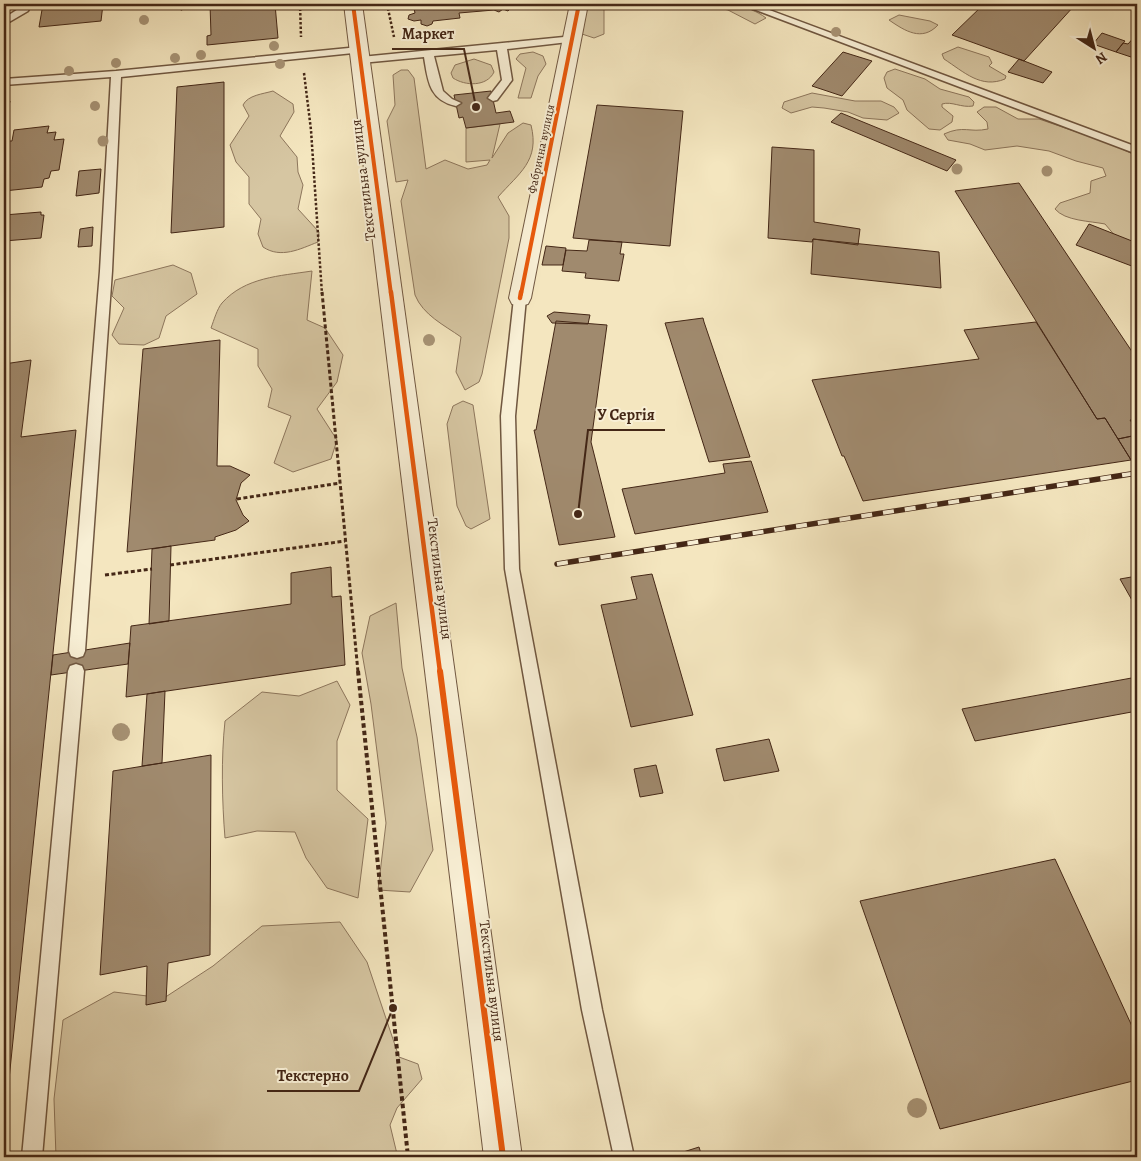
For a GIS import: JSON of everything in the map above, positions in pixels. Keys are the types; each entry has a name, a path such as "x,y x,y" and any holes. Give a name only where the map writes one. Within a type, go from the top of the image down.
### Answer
{"street":[{"name":"Текстильна вулиця","path":"353,4 503,1157"},
{"name":"Фабрична вулиця","path":"520,298 574,38 579,4"}],"lane":[{"path":"4,22 25,9 26,4"},
{"path":"745,4 1137,151"},
{"path":"4,82 116,74 302,56 398,56 574,38"},
{"path":"493,98 506,80 501,45"},
{"path":"428,52 438,93 443,100 456,103"},
{"path":"77,651 106,271 116,74"},
{"path":"520,298 508,416 512,569 592,1010 624,1157"},
{"path":"32,1157 76,671"}],"path":[{"path":"179,4 183,12"},
{"path":"300,4 302,56 311,130 318,246 345,541 408,1157"},
{"path":"387,4 398,56"},
{"path":"237,498 340,483"},
{"path":"170,565 345,541"},
{"path":"82,578 152,569"}],"shaded area":[{"path":"584,4 606,4 604,9 604,34 594,38 579,33 577,29"},
{"path":"702,4 744,7 766,18 755,24 728,10"},
{"path":"899,15 930,21 938,25 926,33 914,33 901,28 889,20"},
{"path":"958,47 989,57 992,63 989,66 1006,76 1005,79 988,82 973,78 944,59 942,54"},
{"path":"533,52 543,56 546,64 538,76 531,98 518,98 526,68 516,59 520,54"},
{"path":"474,59 491,65 494,72 491,77 475,84 463,83 453,78 451,73 455,65"},
{"path":"895,69 925,79 940,89 969,97 974,102 973,106 942,104 942,107 953,116 952,122 940,130 929,129 907,110 903,100 887,88 884,78 887,72"},
{"path":"401,70 408,70 414,78 426,169 445,160 468,169 487,165 490,160 466,162 466,128 500,124 492,158 508,133 523,123 531,125 533,148 526,166 498,197 509,216 509,238 482,374 479,382 465,390 456,372 461,337 429,314 415,295 401,201 408,180 396,182 387,121 395,105 393,75"},
{"path":"273,91 293,104 294,112 280,136 297,157 298,172 303,185 298,209 319,232 318,242 284,253 270,251 263,247 258,234 261,219 249,204 249,177 236,162 230,145 249,116 243,105 245,102 256,95"},
{"path":"812,93 855,101 881,101 894,107 899,113 887,120 863,118 848,112 824,108 812,107 791,113 782,108 784,102"},
{"path":"984,107 996,107 1018,119 1039,119 1109,143 1137,156 1137,236 1129,245 1122,244 1105,224 1071,218 1059,213 1055,209 1060,203 1090,193 1091,181 1106,176 1103,168 1049,151 1017,146 985,150 970,144 948,140 944,134 951,131 988,129 987,122 977,112"},
{"path":"173,265 191,273 197,294 166,316 159,338 144,345 119,344 112,335 124,308 112,296 115,280"},
{"path":"312,271 307,320 325,328 343,355 337,382 317,409 337,440 331,459 293,472 274,463 291,416 268,407 272,389 258,366 258,349 211,328 222,303 241,288 276,276"},
{"path":"463,401 473,405 490,519 471,529 466,526 457,506 447,424 453,406"},
{"path":"396,603 402,668 417,737 433,850 410,892 378,890 386,823 371,704 362,653 370,616"},
{"path":"337,681 350,705 337,741 337,790 368,819 358,898 327,888 306,858 295,832 257,831 225,838 222,780 225,721 262,692 299,696"},
{"path":"340,922 367,962 399,1057 418,1064 422,1079 397,1108 390,1125 397,1154 428,1157 56,1157 54,1099 63,1020 114,992 164,998 213,966 262,926"}],"building":[{"path":"43,4 103,4 101,21 39,27"},
{"path":"210,4 275,4 278,38 207,45 207,36 211,35"},
{"path":"413,4 529,4 529,6 517,9 511,8 508,11 503,9 499,12 494,10 459,13 460,18 433,21 432,24 427,26 421,24 421,20 414,21 408,19 409,15 415,13"},
{"path":"984,4 1069,4 1074,6 1024,61 952,35"},
{"path":"1102,33 1125,41 1116,52 1093,44"},
{"path":"1137,34 1137,59 1116,52 1123,43 1128,44"},
{"path":"843,52 872,61 842,96 812,86"},
{"path":"1019,59 1052,72 1043,83 1008,72"},
{"path":"224,82 224,227 171,233 177,87"},
{"path":"491,91 496,113 510,111 514,122 466,128 463,117 459,118 454,95"},
{"path":"4,101 10,101 4,127"},
{"path":"597,105 683,111 670,246 573,238"},
{"path":"841,113 956,160 947,171 831,122"},
{"path":"49,126 47,133 56,132 54,140 64,139 59,170 51,171 49,178 44,179 42,187 4,191 4,141 12,141 14,130"},
{"path":"772,147 814,150 814,222 860,229 858,245 813,239 812,242 768,238"},
{"path":"101,169 99,193 76,196 79,171"},
{"path":"1019,183 1137,359 1137,419 1130,420 1137,430 1137,435 1118,439 1105,418 1097,419 955,191"},
{"path":"41,212 41,215 44,215 41,238 4,241 4,215"},
{"path":"1089,224 1137,243 1137,268 1076,245"},
{"path":"93,227 92,246 78,247 80,229"},
{"path":"813,239 939,252 941,288 811,274"},
{"path":"589,240 622,242 620,254 624,254 619,281 585,278 586,273 562,271 566,250 587,251"},
{"path":"546,246 566,248 563,265 542,265"},
{"path":"554,312 590,315 588,324 552,323 547,316"},
{"path":"703,318 750,457 709,462 665,323"},
{"path":"556,321 607,325 591,442 615,537 559,545 534,430 536,430"},
{"path":"1036,322 1097,419 1105,418 1131,460 863,501 844,456 842,456 812,380 979,359 964,330"},
{"path":"220,340 217,466 230,466 250,475 241,483 236,500 243,515 249,521 236,530 215,537 215,540 127,552 143,349"},
{"path":"31,360 21,437 76,430 4,1128 4,364"},
{"path":"1137,435 1137,463 1133,463 1118,439"},
{"path":"751,461 768,512 635,534 622,489 725,473 723,464"},
{"path":"171,546 169,621 149,624 152,549"},
{"path":"331,567 332,597 341,596 345,665 126,697 131,626 291,604 291,573"},
{"path":"652,574 693,715 631,727 601,605 637,599 631,577"},
{"path":"1137,576 1137,609 1120,579"},
{"path":"130,643 128,664 51,675 53,655"},
{"path":"1137,677 1137,711 975,741 962,709"},
{"path":"165,691 162,763 142,766 147,694"},
{"path":"769,739 779,771 724,781 716,749"},
{"path":"211,755 210,955 168,963 166,1001 146,1005 147,966 100,975 113,771"},
{"path":"656,765 663,793 640,797 634,769"},
{"path":"1055,859 1137,1037 1137,1080 940,1129 860,901"},
{"path":"699,1147 702,1157 678,1157 677,1154"}],"railway":[{"path":"557,564 1137,473"}],"cycle path":[{"path":"353,4 503,1157"},
{"path":"520,298 579,4"}],"place":[{"name":"Маркет","path":"476,107"},
{"name":"У Сергія","path":"578,514"},
{"name":"Текстерно","path":"393,1008"}]}
